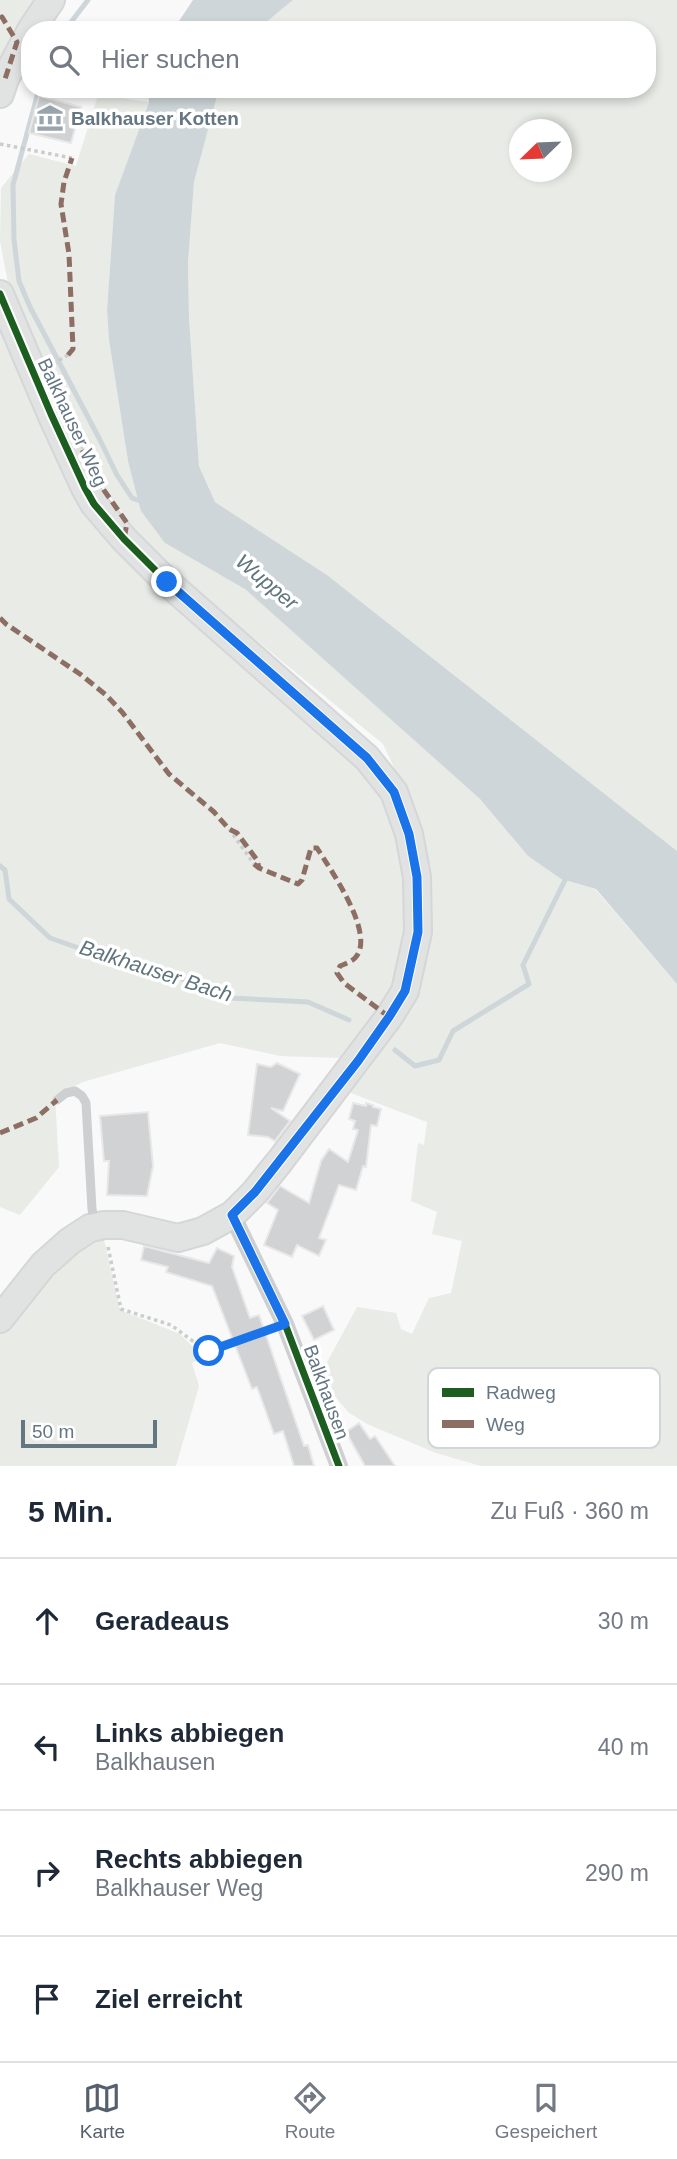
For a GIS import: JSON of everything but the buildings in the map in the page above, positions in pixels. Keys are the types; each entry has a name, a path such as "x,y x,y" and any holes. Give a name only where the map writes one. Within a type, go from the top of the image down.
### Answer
{"main road":[{"path":"37,21 51,0"},
{"path":"0,94 21,48"},
{"name":"Balkhauser Weg","path":"0,295 31,370 94,504 167,582 367,758 394,792 409,834 417,877 418,932 405,991 358,1061 255,1192 232,1215 203,1231 178,1238 123,1225 100,1225"},
{"path":"0,1319 53,1255 80,1234 100,1225"}],"street":[{"name":"Balkhausen","path":"232,1215 285,1324 339,1466"}],"lane":[{"path":"57,1100 66,1093 75,1091 80,1093 86,1103 92,1209 100,1225"}],"path":[{"path":"0,144 72,158"},
{"path":"48,367 68,355"},
{"path":"229,829 254,864"},
{"path":"100,1225 121,1309 171,1325 200,1348 209,1351 285,1324"}],"shaded area":[{"path":"0,0 40,0 25,21 21,21 21,27 0,56"},
{"path":"293,0 677,0 677,851 327,575 215,502 199,466 188,263 194,182 217,98 656,98 656,21 267,21"},
{"path":"97,98 149,102 115,195 107,310 109,340 128,461 165,543 245,588 480,799 528,856 561,879 595,889 677,984 677,1466 481,1466 436,1453 367,1424 348,1412 319,1377 357,1307 396,1313 401,1329 412,1334 429,1298 451,1293 462,1241 432,1234 437,1212 411,1201 418,1143 424,1145 427,1122 348,1092 425,950 407,795 383,744 178,576 136,531 105,490 30,346 9,288 0,241 1,188 29,154 76,166"},
{"path":"0,312 82,499 348,755 391,806 409,880 409,942 399,984 339,1058 280,1056 220,1043 83,1082 55,1096 59,1167 20,1215 0,1207"},
{"path":"104,1240 120,1310 180,1334 203,1357 192,1363 199,1386 176,1466 0,1466 0,1334 40,1281 83,1244"}],"water":[{"path":"193,0 293,0 267,21 179,21"},
{"name":"Wupper","path":"149,98 217,98 194,182 188,263 199,466 215,502 327,575 677,851 677,984 596,889 561,879 528,856 480,799 245,589 165,543 141,511 128,461 109,340 107,310 115,195"}],"waterway":[{"path":"72,21 88,0"},
{"path":"37,98 13,185 14,240 19,281 117,475 132,498 143,502"},
{"name":"Balkhauser Bach","path":"0,866 5,870 9,899 50,938 119,962 193,982 230,998 308,1002 349,1020"},
{"name":"Balkhauser Bach","path":"395,1050 415,1066 439,1060 453,1031 529,984 523,965 568,874"}],"marked path":[{"path":"0,19 2,17 17,42 5,79"},
{"path":"68,355 73,349 69,254 61,204 64,182 72,158"},
{"path":"48,367 94,476 127,523 124,539"},
{"path":"0,618 106,695 169,774 214,812 229,829 237,833 257,860 259,868"},
{"path":"254,864 298,884 302,880 311,848 317,848 341,886 360,934 360,948 355,958 340,966 337,973 344,983 389,1017"},
{"path":"0,1133 36,1118 57,1100"}],"cycle path":[{"path":"0,294 51,414 94,504 167,582 367,758 394,792 409,834 417,877 418,932 405,991 358,1061 255,1192 232,1215 285,1324 339,1466"}],"place":[{"name":"Balkhauser Kotten","path":"50,118"}],"route":[{"path":"167,582 367,758 394,792 409,834 417,877 418,932 405,991 358,1061 255,1192 232,1215 285,1324 209,1351"}]}
